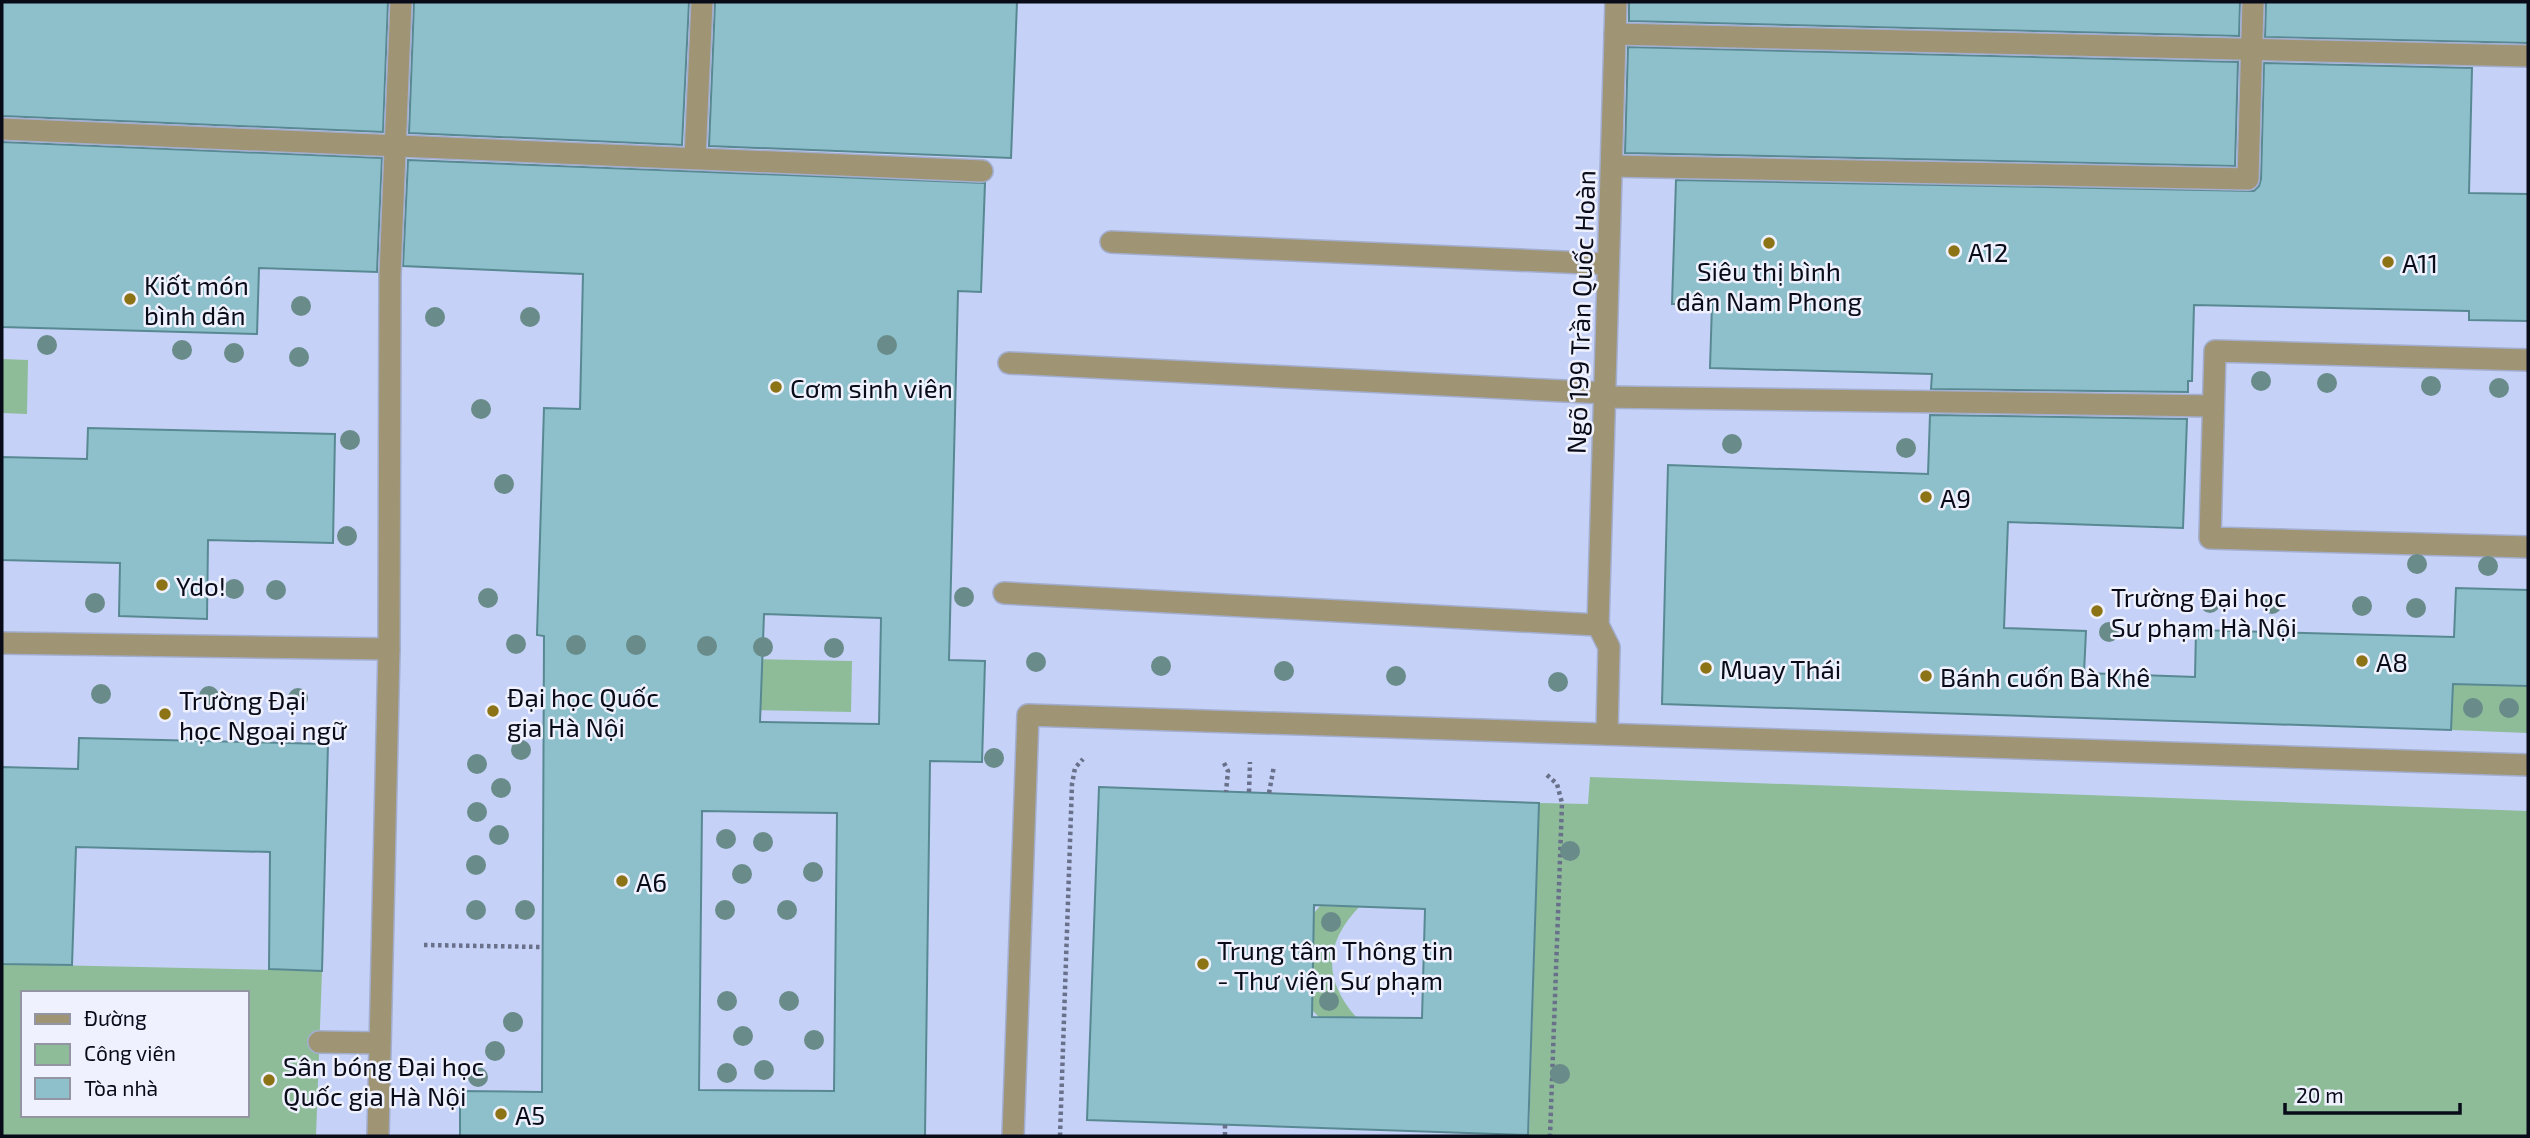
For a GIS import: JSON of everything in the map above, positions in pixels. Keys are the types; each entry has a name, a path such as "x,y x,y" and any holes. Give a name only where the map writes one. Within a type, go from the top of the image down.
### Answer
{"street":[{"path":"378,1136 389,649 390,275 401,2"},
{"path":"695,158 702,2"},
{"name":"Ngõ 199 Trần Quốc Hoàn","path":"1606,734 1609,647 1598,625 1616,2"},
{"path":"1612,166 2248,179 2253,2"},
{"path":"1615,34 2528,56"},
{"path":"2,129 982,171"},
{"path":"1111,242 1608,264"},
{"path":"2528,360 2215,351 2210,538 2528,547"},
{"path":"1009,363 1605,395 2213,406"},
{"path":"1004,593 1598,625"},
{"path":"2,643 389,649"},
{"path":"1013,1136 1028,715 2528,765"},
{"path":"319,1042 380,1043"}],"path":[{"path":"1060,1136 1072,785 1075,768 1087,755"},
{"path":"1269,793 1273,766 1284,758"},
{"path":"1222,759 1228,771 1226,792"},
{"path":"1542,770 1557,785 1562,803 1549,1136"},
{"path":"382,944 542,947"},
{"path":"1225,1125 1225,1136"}],"green space":[{"path":"2,359 28,360 27,414 2,413"},
{"path":"747,659 852,661 851,712 745,710"},
{"path":"2453,684 2528,686 2528,733 2451,730"},
{"path":"1590,777 2528,811 2528,1136 1529,1136 1539,803 1588,804"},
{"path":"1320,906 1359,907 1339,935 1332,962 1338,990 1357,1018 1319,1017 1312,1010 1314,913"},
{"path":"2,964 322,971 316,1136 2,1136"}],"building":[{"path":"2,2 388,2 383,132 2,116"},
{"path":"414,2 689,2 682,145 409,133"},
{"path":"715,2 1017,2 1011,158 709,146"},
{"path":"1629,2 2240,2 2239,36 1629,21"},
{"path":"2266,2 2528,2 2528,43 2265,37"},
{"path":"1628,47 2238,62 2235,166 1625,153"},
{"path":"2264,63 2472,68 2469,193 2528,194 2528,321 2469,320 2469,311 2194,305 2192,381 2188,381 2188,392 1931,389 1932,374 1710,368 1712,304 1672,304 1676,180 2254,191 2261,179"},
{"path":"2,142 382,158 377,272 259,268 257,334 2,327"},
{"path":"408,160 985,183 981,292 958,291 949,660 985,661 982,762 930,761 925,1136 460,1136 460,1091 542,1092 544,636 537,635 544,408 580,409 583,274 403,266","holes":["764,614 881,618 879,724 760,722","702,811 837,813 834,1091 699,1090"]},
{"path":"1930,415 2187,419 2183,528 2008,522 2004,628 2086,631 2084,673 2195,677 2196,630 2454,637 2456,588 2528,590 2528,686 2453,684 2451,730 1662,704 1668,465 1928,474"},
{"path":"88,428 335,434 333,543 208,540 207,619 119,616 120,563 2,560 2,457 87,459"},
{"path":"79,738 328,744 322,971 269,969 270,852 76,847 72,965 2,964 2,767 78,769"},
{"name":"Trung tâm Thông tin - Thư viện Sư phạm","path":"1099,787 1539,803 1528,1135 1087,1120","holes":["1314,905 1425,909 1422,1018 1312,1017"]}],"place":[{"name":"Siêu thị bình dân Nam Phong","path":"1769,243"},
{"name":"A12","path":"1954,251"},
{"name":"A11","path":"2388,262"},
{"name":"Kiốt món bình dân","path":"130,299"},
{"name":"Cơm sinh viên","path":"776,387"},
{"name":"A9","path":"1926,497"},
{"name":"Ydo!","path":"162,585"},
{"name":"Trường Đại học Sư phạm Hà Nội","path":"2097,611"},
{"name":"A8","path":"2362,661"},
{"name":"Muay Thái","path":"1706,668"},
{"name":"Bánh cuốn Bà Khê","path":"1926,676"},
{"name":"Đại học Quốc gia Hà Nội","path":"493,711"},
{"name":"Trường Đại học Ngoại ngữ","path":"165,714"},
{"name":"A6","path":"622,881"},
{"name":"Trung tâm Thông tin - Thư viện Sư phạm","path":"1203,964"},
{"name":"Sân bóng Đại học Quốc gia Hà Nội","path":"269,1080"},
{"name":"A5","path":"501,1114"}]}
